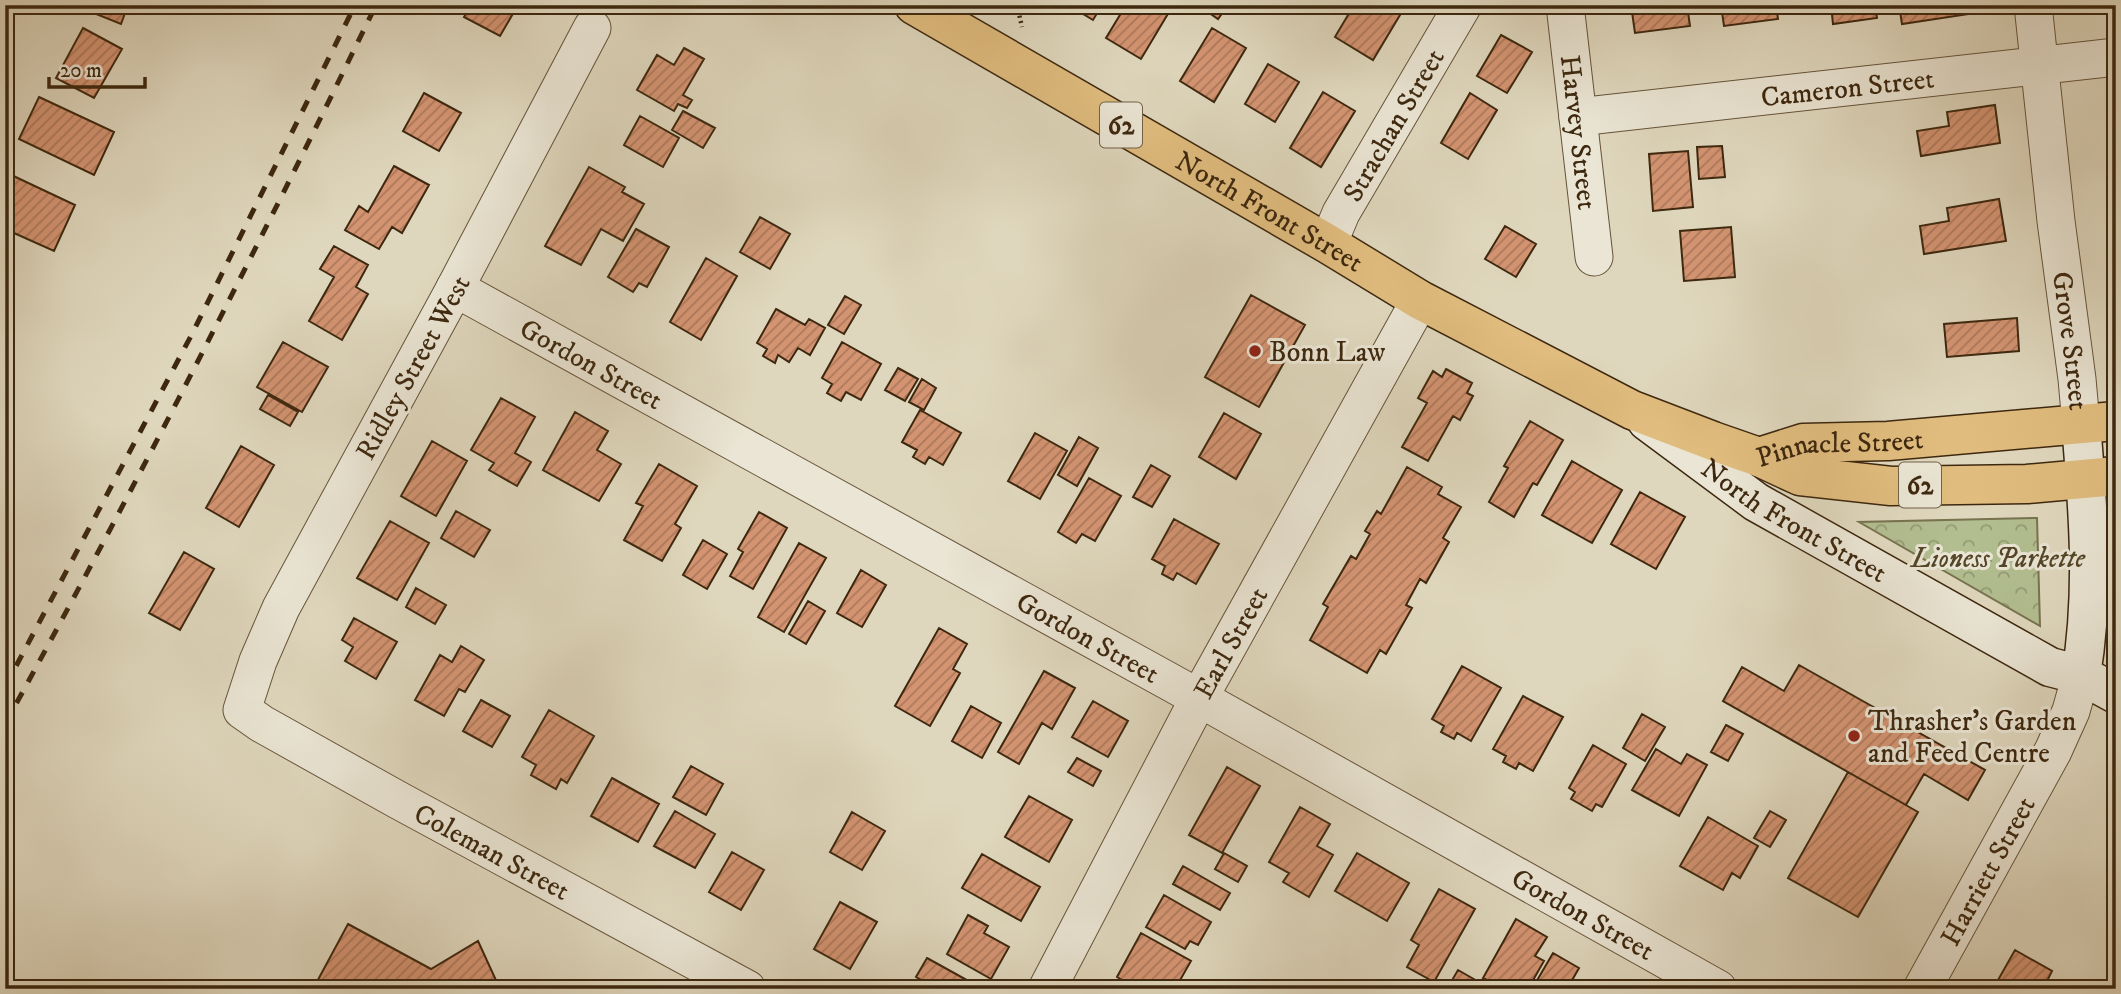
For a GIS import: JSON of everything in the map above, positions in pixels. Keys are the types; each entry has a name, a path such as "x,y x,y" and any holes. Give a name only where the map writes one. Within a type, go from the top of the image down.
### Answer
{"main road":[{"name":"North Front Street","path":"914,5 1420,300 1632,410 1759,457"},
{"name":"Pinnacle Street","path":"1759,457 1803,443 1888,441 2098,422"},
{"name":"Pinnacle Street","path":"1759,457 1800,475 1891,486 2027,484 2101,477"}],"street":[{"name":"Strachan Street","path":"1328,244 1341,213 1463,5"},
{"name":"Harvey Street","path":"1565,5 1594,257"},
{"name":"Grove Street","path":"2033,5 2056,220 2077,379 2098,422 2101,477 2081,676"},
{"name":"Ridley Street West","path":"242,710 258,661 281,608 456,288 592,28"},
{"name":"Cameron Street","path":"1578,117 2116,57"},
{"name":"Gordon Street","path":"456,288 1199,698 1718,989"},
{"name":"Earl Street","path":"1047,989 1199,698 1420,300"},
{"name":"North Front Street","path":"1632,410 1756,502 2050,667 2081,676 2116,694"},
{"name":"Harriett Street","path":"1922,989 2053,751 2071,711 2081,676"},
{"name":"Coleman Street","path":"242,710 262,724 398,800 747,989"}],"path":[{"path":"1024,31 1017,8 1028,5"}],"green space":[{"name":"Lioness Parkette","path":"2037,518 2040,626 1859,522"}],"building":[{"path":"88,5 128,5 121,24 86,10"},
{"path":"471,5 518,5 500,36 464,17"},
{"path":"1068,5 1102,5 1093,20"},
{"path":"1126,5 1158,5 1169,12 1141,59 1106,38"},
{"path":"1198,5 1228,5 1218,19"},
{"path":"1354,5 1366,5 1372,9 1374,5 1406,5 1373,60 1335,37"},
{"path":"1631,5 1687,5 1690,26 1635,33"},
{"path":"1721,5 1776,5 1778,19 1724,26"},
{"path":"1831,5 1875,5 1877,18 1833,24"},
{"path":"1831,5 1875,5 1877,18 1833,24"},
{"path":"1899,5 1968,5 1969,14 1902,24"},
{"path":"83,28 122,49 94,98 56,78"},
{"path":"1212,28 1246,48 1214,102 1180,81"},
{"path":"1501,35 1532,52 1507,93 1477,76"},
{"path":"684,48 704,59 683,95 692,100 687,108 678,104 674,111 637,90 657,55 674,65"},
{"path":"1268,64 1299,82 1275,122 1245,104"},
{"path":"1323,92 1355,111 1321,167 1290,148"},
{"path":"424,93 461,113 439,151 403,131"},
{"path":"1470,93 1497,110 1468,159 1441,143"},
{"path":"39,97 114,132 94,175 19,139"},
{"path":"1995,105 2000,143 1921,156 1917,131 1949,126 1947,112"},
{"path":"683,111 715,128 703,148 672,130"},
{"path":"640,116 679,138 663,167 624,145"},
{"path":"1722,146 1725,177 1699,179 1697,147"},
{"path":"1688,151 1693,207 1653,211 1649,154"},
{"path":"394,166 429,185 402,233 392,227 379,249 345,230 359,206 368,212"},
{"path":"589,167 625,187 622,192 644,204 623,241 601,229 581,265 545,246"},
{"path":"5,172 75,205 54,251 5,229"},
{"path":"1999,199 2006,241 1924,254 1920,226 1949,221 1947,208"},
{"path":"760,217 790,234 770,269 740,252"},
{"path":"1505,226 1536,244 1516,277 1485,259"},
{"path":"1731,227 1735,277 1684,281 1680,231"},
{"path":"636,229 669,247 647,287 639,283 633,292 608,277"},
{"path":"334,246 368,265 356,287 368,294 342,340 309,321 334,277 320,269"},
{"path":"706,258 737,276 701,340 670,322"},
{"name":"Bonn Law","path":"1251,295 1305,325 1259,407 1205,377"},
{"path":"845,296 861,305 844,334 828,325"},
{"path":"776,309 805,325 809,319 825,328 810,355 798,348 789,362 778,355 775,363 763,356 767,349 757,343"},
{"path":"2017,318 2019,351 1947,357 1944,324"},
{"path":"283,342 328,367 302,412 257,387"},
{"path":"842,342 881,364 861,400 846,392 841,401 827,393 832,384 822,378"},
{"path":"898,368 918,379 905,401 885,390"},
{"path":"1446,369 1472,383 1467,393 1473,396 1460,420 1453,416 1428,461 1402,447 1427,403 1418,398 1433,371 1442,377"},
{"path":"922,379 936,388 924,410 909,402"},
{"path":"268,395 298,412 290,426 260,409"},
{"path":"501,398 535,417 515,453 531,462 517,486 489,470 494,463 471,450"},
{"path":"920,410 961,433 943,465 929,457 925,464 913,457 917,450 902,442"},
{"path":"575,412 608,431 597,450 621,464 599,501 543,470"},
{"path":"1224,413 1261,434 1236,479 1199,457"},
{"path":"1530,421 1563,440 1537,485 1533,483 1514,517 1489,502 1508,468 1504,466"},
{"path":"1035,433 1067,451 1040,499 1008,481"},
{"path":"1079,437 1098,448 1077,486 1058,475"},
{"path":"432,441 467,461 436,516 401,496"},
{"path":"241,446 274,465 239,527 206,508"},
{"path":"1572,461 1622,490 1592,543 1542,515"},
{"path":"659,464 697,486 675,524 681,528 662,561 624,540 643,506 636,503"},
{"path":"1151,465 1170,476 1152,507 1133,497"},
{"path":"1407,467 1442,487 1438,494 1461,507 1443,538 1449,542 1426,583 1420,579 1406,605 1412,608 1386,654 1380,650 1367,673 1310,640 1328,607 1323,604 1351,556 1356,559 1370,534 1365,531 1377,511 1381,514"},
{"path":"1089,478 1121,496 1095,541 1082,534 1076,543 1058,532"},
{"path":"1640,492 1685,517 1656,569 1611,544"},
{"path":"456,511 490,530 474,557 441,538"},
{"path":"759,512 787,528 753,589 730,576 743,552 738,549"},
{"path":"1174,519 1219,544 1196,584 1177,573 1173,580 1162,574 1165,566 1152,559"},
{"path":"390,521 429,543 397,600 357,578"},
{"path":"703,540 727,554 707,589 683,575"},
{"path":"799,543 826,558 784,632 758,617"},
{"path":"184,552 214,569 180,630 149,613"},
{"path":"861,570 886,585 862,627 837,613"},
{"path":"416,588 446,605 435,624 406,607"},
{"path":"808,601 825,611 806,644 789,634"},
{"path":"354,618 397,642 376,679 345,661 353,647 342,640"},
{"path":"939,628 967,644 953,669 960,673 930,726 895,706"},
{"path":"461,646 484,660 465,692 459,689 444,716 415,700 440,655 452,662"},
{"name":"Thrasher's Garden and Feed Centre","path":"1799,665 1985,770 1968,800 1924,774 1906,805 1723,701 1742,667 1784,691"},
{"path":"1462,666 1501,688 1471,741 1457,733 1454,739 1441,732 1444,726 1432,719"},
{"path":"1044,671 1075,688 1052,729 1042,723 1019,764 998,752"},
{"path":"1523,696 1563,717 1533,771 1519,763 1516,769 1503,762 1506,756 1493,749"},
{"path":"481,700 510,716 492,747 463,731"},
{"path":"1093,701 1128,721 1108,757 1072,737"},
{"path":"971,706 1001,723 982,758 952,741"},
{"path":"549,710 594,736 567,783 561,779 556,789 531,775 536,765 522,757"},
{"path":"1642,714 1665,727 1645,761 1623,748"},
{"path":"1726,725 1743,734 1728,761 1711,752"},
{"path":"1593,745 1626,764 1602,807 1596,804 1592,811 1571,799 1575,792 1569,788"},
{"path":"1656,749 1681,764 1687,754 1707,765 1679,816 1632,790"},
{"path":"1077,758 1101,771 1093,786 1068,772"},
{"path":"691,766 723,784 706,815 673,797"},
{"path":"1227,767 1260,786 1222,853 1189,835"},
{"path":"1848,772 1918,812 1858,917 1788,878"},
{"path":"612,778 659,804 638,842 591,816"},
{"path":"1029,796 1072,820 1049,862 1005,837"},
{"path":"1300,807 1330,824 1317,846 1333,855 1309,897 1283,882 1289,873 1269,862"},
{"path":"675,811 715,834 695,868 654,846"},
{"path":"1770,811 1786,820 1770,847 1754,838"},
{"path":"852,812 885,831 862,870 830,852"},
{"path":"1708,817 1758,846 1740,878 1732,873 1723,890 1680,866"},
{"path":"732,852 764,870 741,910 709,892"},
{"path":"1224,853 1247,866 1238,882 1215,869"},
{"path":"1357,853 1409,883 1387,921 1335,891"},
{"path":"982,854 1040,887 1021,921 962,888"},
{"path":"1183,866 1230,893 1220,910 1173,884"},
{"path":"2116,880 2116,901 2107,896"},
{"path":"1439,889 1475,909 1434,982 1407,967 1419,945 1411,940"},
{"path":"1164,895 1211,922 1198,945 1190,941 1185,949 1146,927"},
{"path":"840,902 877,922 850,969 814,949"},
{"path":"968,915 988,926 984,933 1009,947 991,979 947,954"},
{"path":"1516,919 1547,937 1535,956 1544,961 1528,989 1503,989 1483,978"},
{"path":"348,924 431,969 478,941 500,989 313,989"},
{"path":"1141,933 1191,961 1175,989 1137,989 1117,977"},
{"path":"2015,950 2052,971 2047,981 2061,989 2014,989 1998,980"},
{"path":"1553,953 1579,968 1567,989 1532,989"},
{"path":"927,958 974,984 972,989 928,989 930,985 916,977"},
{"path":"1458,970 1479,982 1475,989 1447,989"},
{"path":"1113,982 1125,989 1109,989"}],"railway":[{"path":"5,687 192,334 355,5"},
{"path":"5,724 195,367 376,5"}],"place":[{"name":"Bonn Law","path":"1255,351"},
{"name":"Thrasher's Garden and Feed Centre","path":"1854,736"}]}
